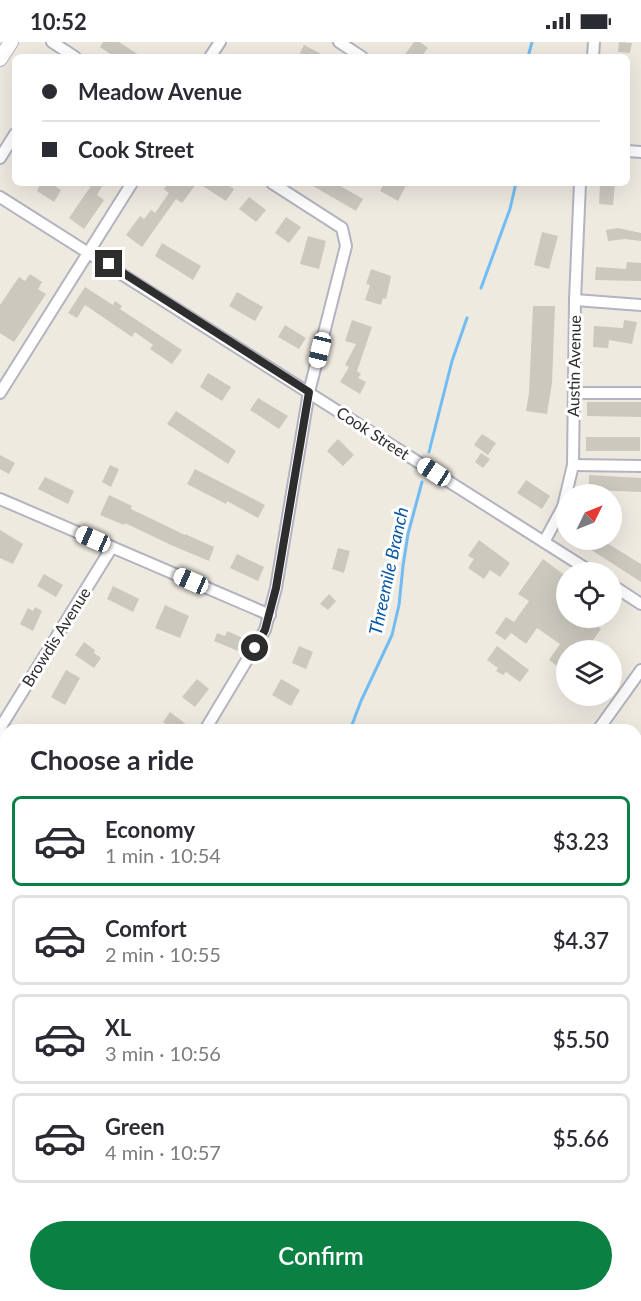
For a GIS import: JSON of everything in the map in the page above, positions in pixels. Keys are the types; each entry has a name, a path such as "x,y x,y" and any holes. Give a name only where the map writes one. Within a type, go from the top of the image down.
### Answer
{"street":[{"path":"0,59 11,42"},
{"path":"52,42 67,54"},
{"path":"339,42 357,54"},
{"path":"0,158 12,139"},
{"path":"0,393 130,186"},
{"path":"209,724 265,630 270,615 309,392 346,246 342,228 277,186"},
{"name":"Austin Avenue","path":"544,542 563,507 573,465 575,300 580,186"},
{"name":"Cook Street","path":"0,196 576,562"},
{"path":"575,300 641,305"},
{"path":"574,393 641,393"},
{"path":"573,465 641,466"},
{"path":"0,499 270,615"},
{"name":"Browdis Avenue","path":"2,724 112,547"},
{"path":"622,592 641,604"},
{"path":"602,724 641,670"}],"building":[{"path":"103,42 119,42 137,54 110,54 100,47"},
{"path":"414,42 420,42 428,48 423,54 405,54"},
{"path":"619,42 632,43 630,53 618,52"},
{"path":"304,45 321,54 300,54"},
{"path":"40,186 55,186 61,190 54,202 37,191"},
{"path":"91,186 102,186 97,195 104,200 84,229 69,218"},
{"path":"166,186 195,186 182,203 176,199 142,247 126,235 140,216 144,219 151,210 155,213 169,193 164,189"},
{"path":"203,186 229,186 234,189 226,201"},
{"path":"313,186 340,186 363,199 356,211"},
{"path":"382,186 406,186 398,201 380,191"},
{"path":"600,186 615,186 613,205 599,204"},
{"path":"249,197 266,210 256,222 239,209"},
{"path":"286,217 301,227 289,243 275,233"},
{"path":"618,228 641,233 641,241 625,239 608,241 606,230"},
{"path":"542,232 558,236 549,269 534,265"},
{"path":"308,236 326,241 319,269 300,264"},
{"path":"162,243 201,266 193,280 155,256"},
{"path":"627,262 641,263 641,281 595,280 596,267 626,269"},
{"path":"371,269 391,276 386,299 383,298 381,305 365,300 370,285 366,284"},
{"path":"30,274 42,282 38,289 46,294 14,342 0,333 0,305 19,277 25,281"},
{"path":"85,287 113,305 115,301 122,306 120,309 182,350 172,364 150,349 153,345 135,332 132,337 85,305 77,318 68,313"},
{"path":"237,292 263,307 255,321 229,306"},
{"path":"533,306 555,306 552,383 547,414 526,411"},
{"path":"352,320 372,327 357,371 361,374 358,378 366,382 360,394 340,382 349,367 345,365 356,344 345,341"},
{"path":"624,320 637,322 632,344 609,340 608,348 593,347 594,326 623,328"},
{"path":"285,325 306,338 299,349 278,337"},
{"path":"208,373 231,387 222,401 200,387"},
{"path":"258,398 288,416 279,429 250,410"},
{"path":"587,402 641,402 641,417 587,416"},
{"path":"176,411 236,451 228,464 167,424"},
{"path":"482,434 496,443 488,455 474,445"},
{"path":"586,437 640,437 640,451 586,451"},
{"path":"338,439 354,455 343,466 327,451"},
{"path":"481,453 490,459 483,468 475,462"},
{"path":"0,455 15,463 9,474 0,469"},
{"path":"110,465 119,469 111,487 102,482"},
{"path":"195,469 265,505 258,518 227,501 226,504 187,484"},
{"path":"589,475 641,478 641,492 622,491 622,484 589,484"},
{"path":"45,477 74,491 68,504 38,489"},
{"path":"526,480 550,496 542,509 517,493"},
{"path":"109,495 132,506 131,509 214,547 209,561 125,523 124,525 100,515"},
{"path":"0,530 23,544 13,564 0,558"},
{"path":"479,540 510,563 500,577 490,570 484,579 468,568 474,559 468,556"},
{"path":"338,548 350,551 344,573 332,569"},
{"path":"591,550 618,550 641,564 641,582 622,570 622,562 610,562"},
{"path":"237,554 264,567 258,581 230,568"},
{"path":"543,559 556,569 556,628 601,629 593,640 556,641 537,628 526,644 511,633 505,640 495,633 506,617 514,622 529,601 518,594"},
{"path":"44,574 63,585 56,597 37,586"},
{"path":"113,586 139,599 133,612 107,599"},
{"path":"329,594 336,601 328,610 320,604"},
{"path":"165,605 189,616 180,638 155,628"},
{"path":"35,607 42,611 33,631 20,624 28,608 33,611"},
{"path":"227,631 243,638 238,651 214,641 217,633 225,636"},
{"path":"84,642 101,658 94,668 75,655"},
{"path":"299,646 313,652 306,669 292,663"},
{"path":"497,646 529,670 520,682 506,672 503,675 496,671 498,668 487,660"},
{"path":"556,650 556,665 549,660"},
{"path":"66,670 80,678 65,705 51,697"},
{"path":"197,679 209,689 195,707 182,697"},
{"path":"281,679 300,690 291,706 272,695"},
{"path":"170,712 186,724 166,724 163,722"}],"waterway":[{"name":"Threemile Branch","path":"529,54 532,42"},
{"name":"Threemile Branch","path":"481,288 510,209 515,186"},
{"name":"Threemile Branch","path":"429,452 452,361 467,318"},
{"name":"Threemile Branch","path":"352,724 392,635 399,605 408,534 422,482"}],"route":[{"path":"109,264 309,392 276,588 265,630 255,648"}]}
